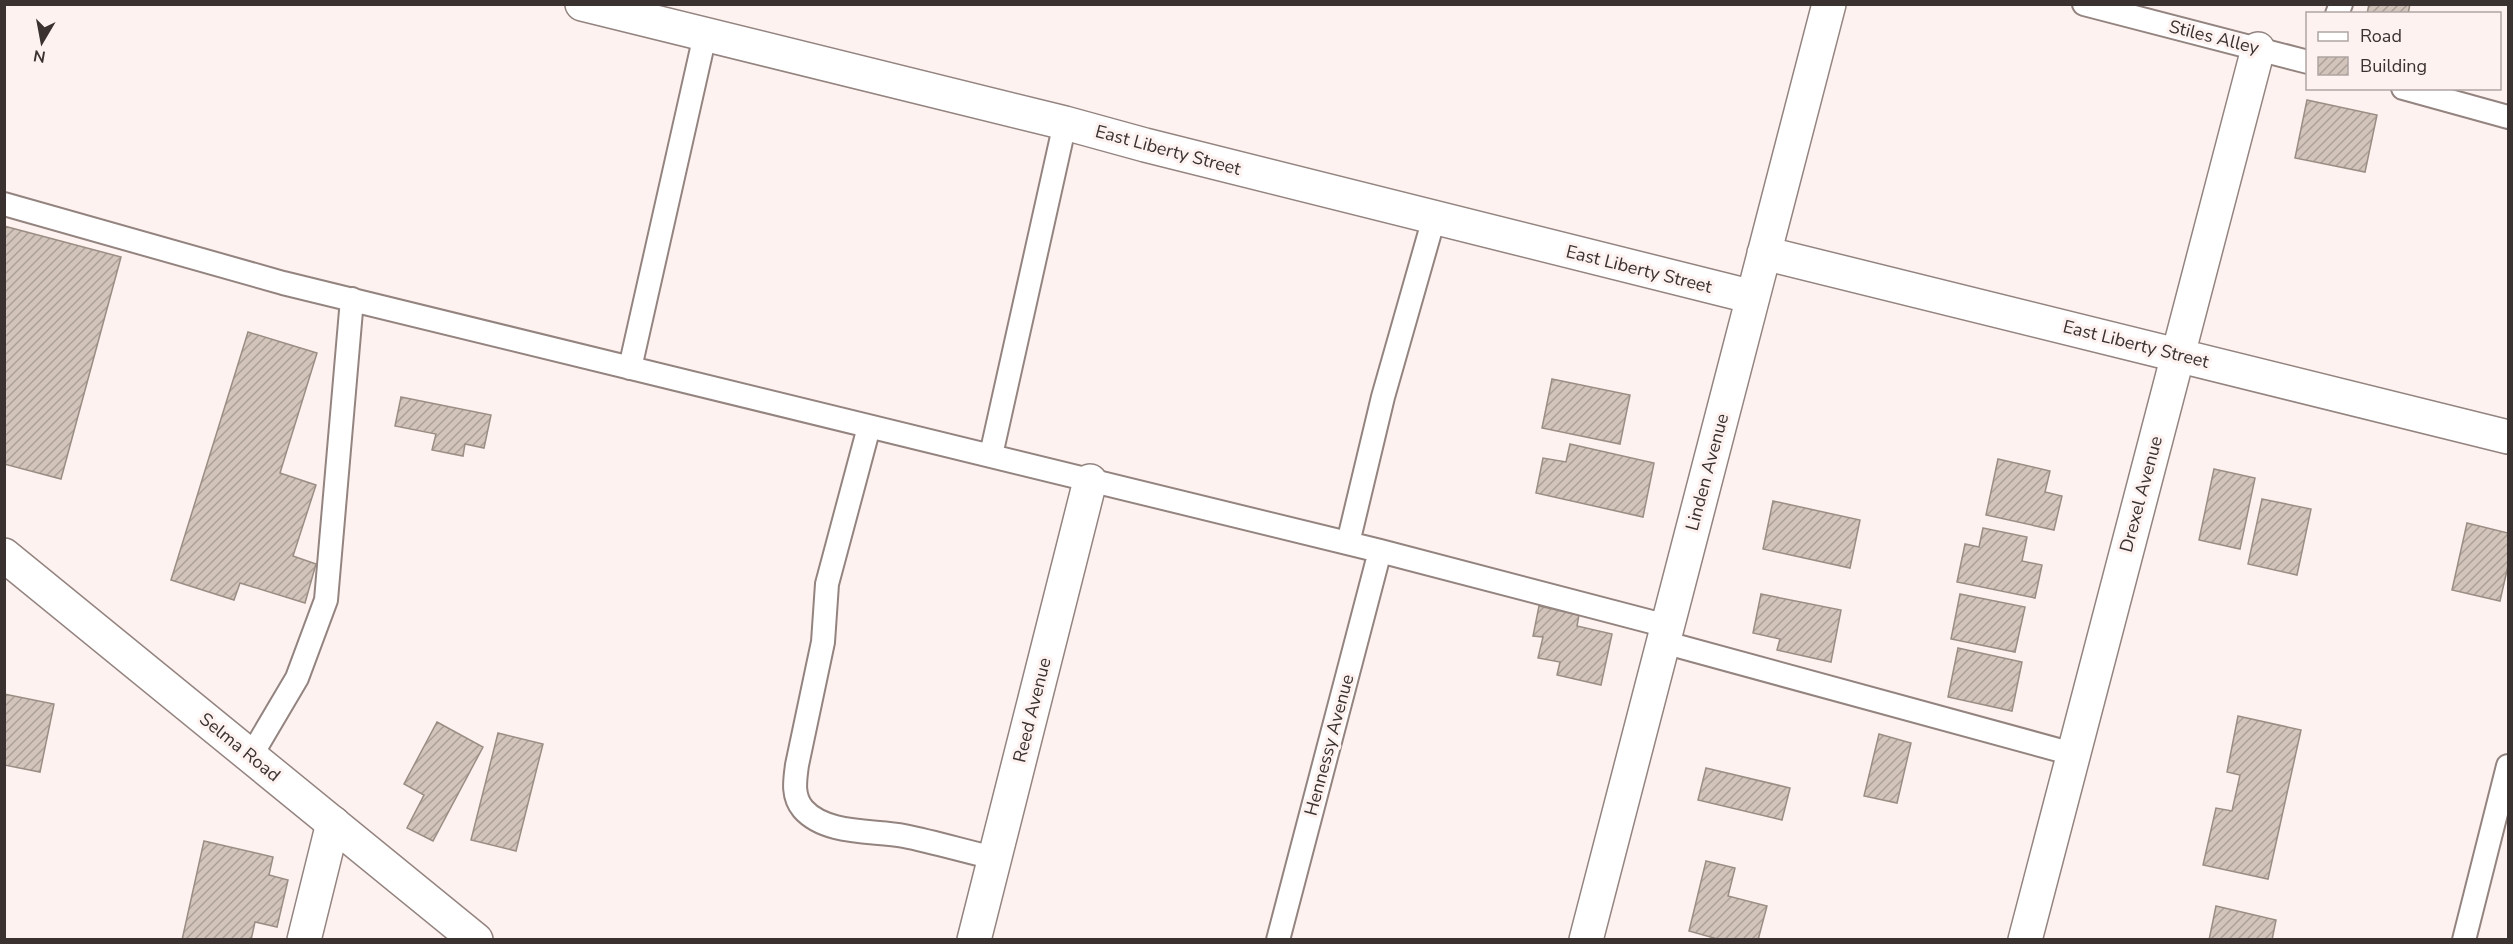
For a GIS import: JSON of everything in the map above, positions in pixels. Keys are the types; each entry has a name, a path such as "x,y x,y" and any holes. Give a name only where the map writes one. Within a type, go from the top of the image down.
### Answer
{"street":[{"name":"East Liberty Street","path":"582,4 1753,297"},
{"name":"Linden Avenue","path":"1586,939 1828,4"},
{"name":"Drexel Avenue","path":"2025,939 2258,49"},
{"name":"East Liberty Street","path":"1764,253 2508,436"},
{"name":"Reed Avenue","path":"974,939 1090,481"},
{"name":"Selma Road","path":"4,555 476,939"},
{"path":"304,939 333,823"}],"lane":[{"name":"Stiles Alley","path":"2084,4 2306,62"},
{"path":"630,368 705,35"},
{"path":"2410,90 2508,117"},
{"path":"991,455 1065,123"},
{"path":"4,204 283,282 1380,551 2073,754"},
{"path":"1348,543 1383,397 1434,218"},
{"path":"251,756 297,678 326,600 352,299"},
{"path":"869,427 827,584 823,642 794,785 797,798 804,809 817,819 839,827 905,836 994,858"},
{"name":"Hennessy Avenue","path":"1278,939 1380,551"},
{"path":"2463,939 2508,766"}],"building":[{"path":"2369,4 2410,4 2408,12 2367,12"},
{"path":"2307,100 2377,115 2365,172 2295,158"},
{"path":"4,226 121,257 61,479 4,464"},
{"path":"248,332 317,353 280,473 316,485 293,556 316,564 305,603 240,583 234,600 171,580"},
{"path":"1552,379 1630,395 1620,444 1542,428"},
{"path":"401,397 491,415 484,448 465,444 463,456 432,450 436,434 395,426"},
{"path":"1570,444 1654,463 1643,517 1536,493 1543,458 1566,462"},
{"path":"1998,459 2050,471 2045,492 2062,496 2054,530 1986,515"},
{"path":"2214,469 2255,478 2240,549 2199,540"},
{"path":"2262,499 2311,509 2297,575 2248,564"},
{"path":"1773,501 1860,520 1850,568 1763,549"},
{"path":"2467,523 2508,533 2508,566 2500,601 2452,590"},
{"path":"1983,528 2027,537 2022,561 2042,565 2035,598 1957,582 1965,544 1979,547"},
{"path":"1761,594 1841,610 1831,662 1777,650 1780,639 1753,633"},
{"path":"1960,594 2025,607 2015,652 1951,639"},
{"path":"1539,606 1579,615 1577,626 1612,634 1601,685 1557,675 1560,662 1538,658 1543,637 1533,636"},
{"path":"1958,648 2022,662 2012,711 1948,697"},
{"path":"4,694 54,704 40,772 4,765"},
{"path":"2238,716 2301,730 2268,879 2203,865 2216,808 2232,811 2240,775 2227,772"},
{"path":"437,722 483,747 433,841 407,828 424,795 404,784"},
{"path":"498,733 543,744 516,851 471,840"},
{"path":"1879,734 1911,743 1897,803 1864,796"},
{"path":"1706,768 1790,788 1782,820 1698,800"},
{"path":"204,841 273,857 269,875 288,880 277,927 255,922 251,940 182,940"},
{"path":"1706,861 1735,868 1728,896 1767,906 1758,940 1721,940 1689,931"},
{"path":"2216,906 2276,920 2272,940 2209,940"}]}
